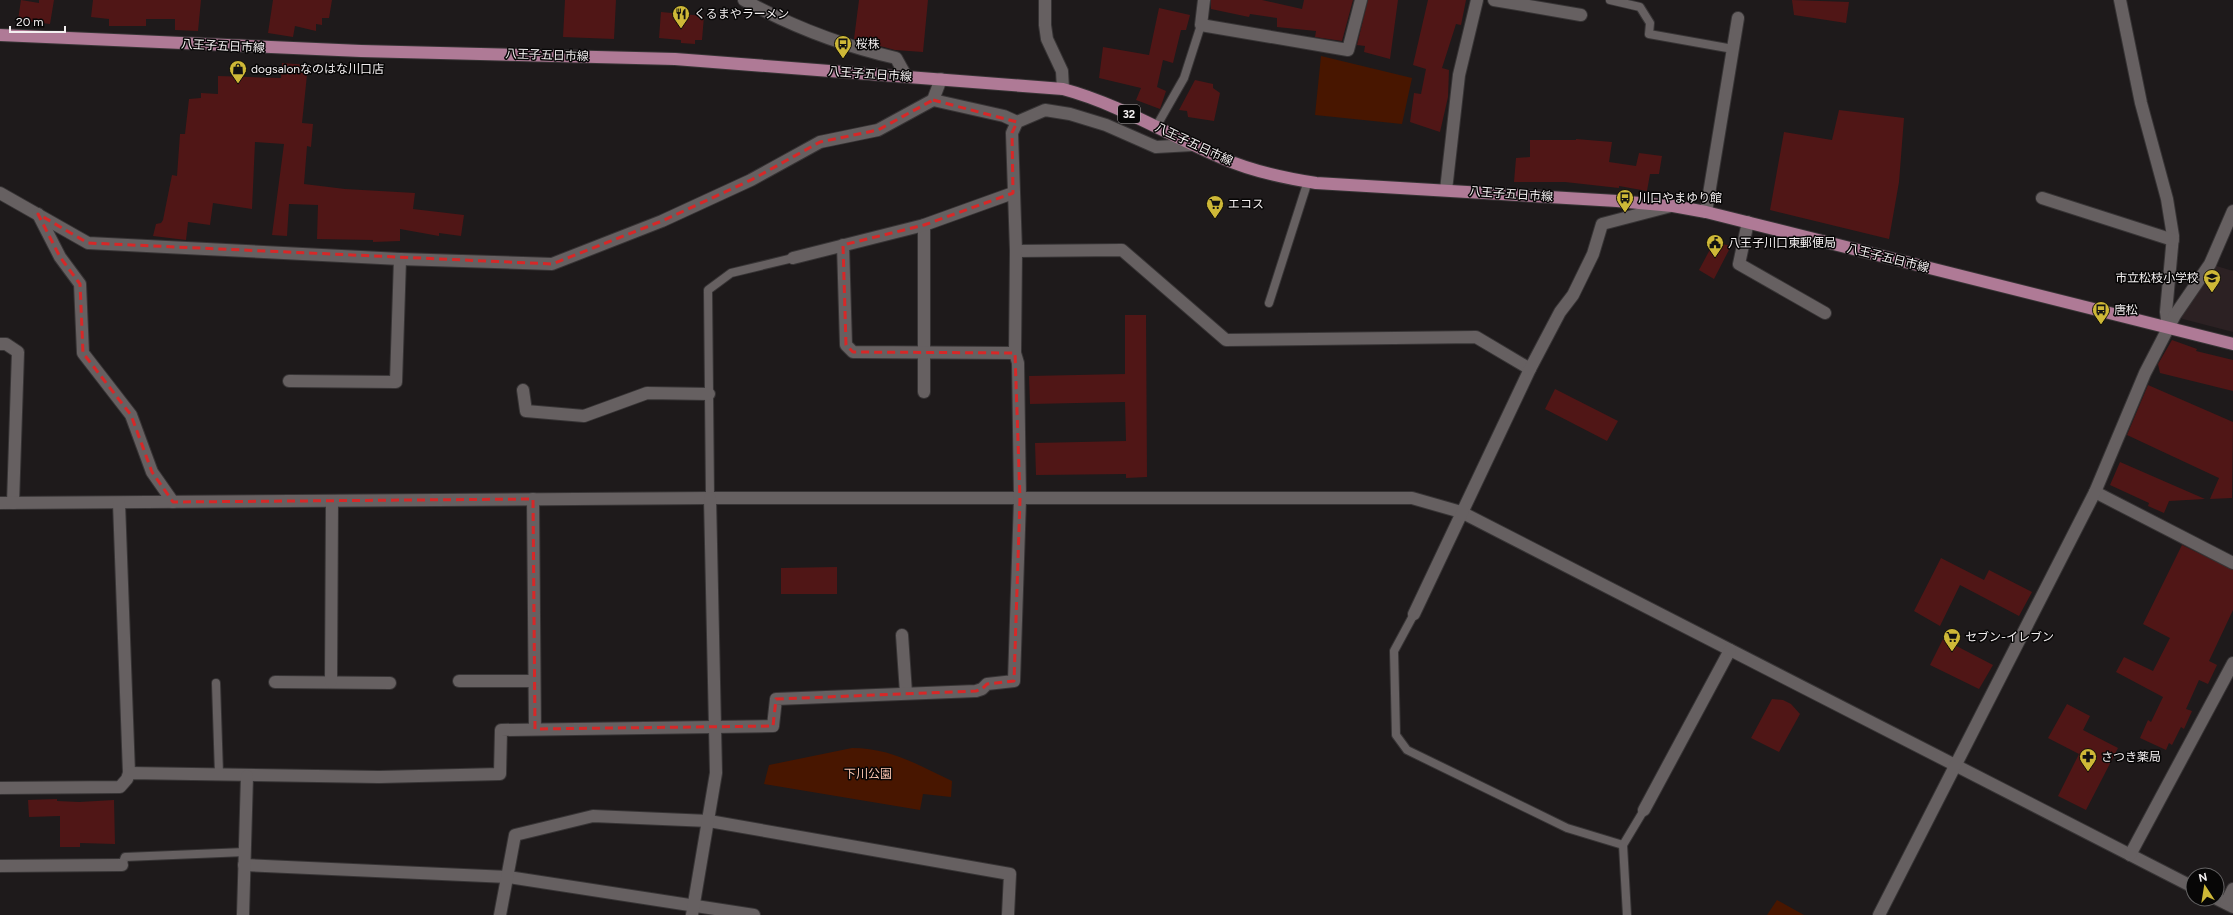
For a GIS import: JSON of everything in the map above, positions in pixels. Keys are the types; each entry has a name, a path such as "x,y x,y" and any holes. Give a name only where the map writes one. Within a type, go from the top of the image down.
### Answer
{"main road":[{"name":"八王子五日市線","path":"0,35 362,51 675,59 1063,89 1104,102 1224,159 1259,171 1308,182 1673,206 1748,222 2233,344"}],"street":[{"path":"744,0 769,14 837,41 896,58 906,76"},
{"path":"1045,0 1045,25 1047,39 1062,71 1063,89"},
{"path":"1204,0 1201,25 1348,50 1361,0"},
{"path":"1446,190 1459,75 1477,0"},
{"path":"1494,0 1581,15"},
{"path":"2120,0 2141,103 2167,199 2173,240 2166,312 2168,327"},
{"path":"1706,212 1738,18"},
{"path":"0,193 88,243 400,259 552,264 662,221 751,180 820,142 878,130 932,100 941,79"},
{"path":"932,100 1004,116 1017,122"},
{"path":"128,774 379,777 500,774 501,730 773,726 776,699 982,690 987,684 1014,681 1020,499 1018,363 1015,353 1016,251 1012,133 1017,122 1045,110 1077,116 1106,126 1156,147 1192,144"},
{"path":"793,258 924,224 1013,193"},
{"path":"2042,198 2173,240"},
{"path":"1414,614 1530,369 1560,312 1573,296 1593,254 1602,224 1673,206"},
{"path":"1878,915 2095,492 2144,373 2168,327 2210,264 2233,211"},
{"path":"38,214 60,257 80,284 83,353 131,415 152,472 173,502"},
{"path":"1748,222 1739,264 1825,313"},
{"path":"924,224 924,392"},
{"path":"843,245 846,345 853,352 1015,353"},
{"path":"1016,251 1122,250 1226,340 1476,337 1530,369"},
{"path":"289,381 396,382 400,259"},
{"path":"0,344 6,344 18,352 14,503"},
{"path":"523,390 526,411 584,416 647,393 709,394"},
{"path":"2095,492 2233,563"},
{"path":"0,504 710,498 1412,498 1461,512 2185,883"},
{"path":"693,910 716,773 710,498"},
{"path":"533,499 534,729"},
{"path":"331,682 332,501"},
{"path":"0,788 120,787 127,779 119,503"},
{"path":"902,635 906,693"},
{"path":"1644,810 1730,650"},
{"path":"2130,855 2233,663"},
{"path":"459,681 534,681"},
{"path":"275,682 390,683"},
{"path":"243,915 247,776"},
{"path":"500,915 515,835 593,816 709,821 1010,874 1008,915"},
{"path":"0,866 122,865"},
{"path":"244,865 508,877 693,910 754,915"},
{"path":"2225,903 2233,889"}],"lane":[{"path":"1610,0 1640,7 1650,22 1649,34 1733,49"},
{"path":"1156,127 1184,78 1201,25"},
{"path":"1269,303 1308,182"},
{"path":"710,498 708,290 731,273 793,258"},
{"path":"1414,614 1394,651 1396,735 1407,750 1567,828 1623,846"},
{"path":"216,683 219,774"},
{"path":"1628,915 1623,846 1644,810"},
{"path":"122,865 125,857 245,852"}],"highlighted area":[{"path":"933,100 1017,122 1012,133 1013,193 924,225 843,245 846,345 853,352 1015,353 1020,499 1014,681 987,684 982,689 976,691 776,699 773,726 535,729 533,499 173,502 152,472 131,415 83,353 80,284 60,257 38,214 88,243 552,264 662,221 751,180 820,142 878,130"}],"shaded area":[{"name":"市立松枝小学校","path":"2210,264 2233,271 2233,332 2183,319 2175,315"}],"green space":[{"path":"1321,56 1412,78 1402,124 1315,115"},
{"name":"下川公園","path":"852,748 892,754 904,758 952,781 951,797 923,794 920,810 764,784 769,765"},
{"path":"1777,900 1804,915 1767,915"}],"building":[{"path":"21,0 39,3 39,0 54,0 50,24 18,20"},
{"path":"93,0 201,0 198,31 175,30 175,19 146,19 146,26 109,26 109,19 91,17"},
{"path":"273,0 332,0 329,18 322,18 322,25 316,24 316,31 295,26 293,37 268,33"},
{"path":"565,0 616,0 614,39 563,37"},
{"path":"859,0 928,0 923,52 895,50 854,39"},
{"path":"1211,0 1262,0 1302,9 1304,0 1353,0 1342,41 1315,37 1316,31 1277,27 1277,18 1250,14 1249,17 1211,9"},
{"path":"1368,0 1398,0 1390,59 1364,52 1365,46 1357,45"},
{"path":"1428,0 1466,0 1461,25 1456,24 1442,68 1449,70 1448,97 1440,132 1410,122 1414,93 1421,94 1426,69 1413,65"},
{"path":"1792,0 1849,2 1846,23 1794,15"},
{"path":"1159,8 1190,15 1186,30 1181,30 1173,63 1163,60 1157,87 1166,91 1160,109 1136,100 1141,88 1099,78 1103,47 1149,55"},
{"name":"くるまやラーメン","path":"661,12 704,16 702,40 695,40 695,44 681,43 681,40 659,38"},
{"path":"282,63 308,65 302,123 313,124 311,147 307,146 304,184 345,189 415,193 413,209 464,215 461,236 439,233 439,236 400,229 400,241 373,242 373,240 317,239 318,205 289,204 287,236 272,235 284,144 255,142 252,209 213,203 210,225 188,222 186,240 153,236 156,224 161,223 163,220 172,175 177,176 180,134 185,134 189,99 201,98 201,93 218,94 218,76 281,78"},
{"path":"1195,80 1213,84 1213,88 1220,93 1214,121 1188,117 1187,111 1179,110"},
{"path":"1839,110 1904,118 1899,182 1889,239 1770,210 1784,132 1832,140"},
{"path":"1576,139 1612,142 1609,162 1636,166 1639,153 1662,156 1659,174 1650,174 1647,191 1619,186 1619,188 1565,182 1514,182 1516,158 1530,157 1530,140"},
{"name":"八王子川口東郵便局","path":"1714,242 1731,246 1714,279 1699,270"},
{"path":"1125,315 1146,315 1147,477 1126,478 1126,474 1036,475 1035,443 1126,441 1125,402 1030,404 1029,376 1125,374"},
{"path":"2172,340 2197,349 2196,351 2233,360 2233,391 2160,373 2158,364"},
{"path":"2148,385 2233,422 2232,498 2210,499 2219,478 2127,435"},
{"path":"1555,389 1618,421 1607,441 1545,409"},
{"path":"2120,462 2205,499 2169,501 2164,513 2148,506 2149,503 2110,485"},
{"path":"2182,545 2233,570 2233,610 2209,661 2217,665 2208,684 2199,680 2186,709 2192,711 2184,729 2181,727 2172,745 2169,743 2166,750 2140,738 2148,720 2151,722 2163,697 2116,672 2124,657 2153,671 2170,638 2143,624"},
{"path":"1941,558 1984,580 1989,570 2032,592 2019,616 1960,585 1940,626 1914,611"},
{"path":"837,567 837,594 781,594 781,568"},
{"name":"セブン-イレブン","path":"1943,639 1993,665 1979,689 1930,665"},
{"path":"1772,699 1783,700 1791,704 1800,714 1779,752 1751,738"},
{"name":"さつき薬局","path":"2067,704 2090,716 2083,730 2118,748 2086,810 2058,796 2079,754 2048,738"},
{"path":"57,799 57,801 79,802 114,800 115,844 80,843 80,847 60,847 60,816 29,817 28,800"}],"place":[{"name":"くるまやラーメン","path":"681,29"},
{"name":"桜株","path":"843,59"},
{"name":"dogsalonなのはな川口店","path":"238,84"},
{"name":"川口やまゆり館","path":"1625,213"},
{"name":"エコス","path":"1215,219"},
{"name":"八王子川口東郵便局","path":"1715,258"},
{"name":"市立松枝小学校","path":"2212,293"},
{"name":"唐松","path":"2101,325"},
{"name":"セブン-イレブン","path":"1952,652"},
{"name":"さつき薬局","path":"2088,772"}]}
